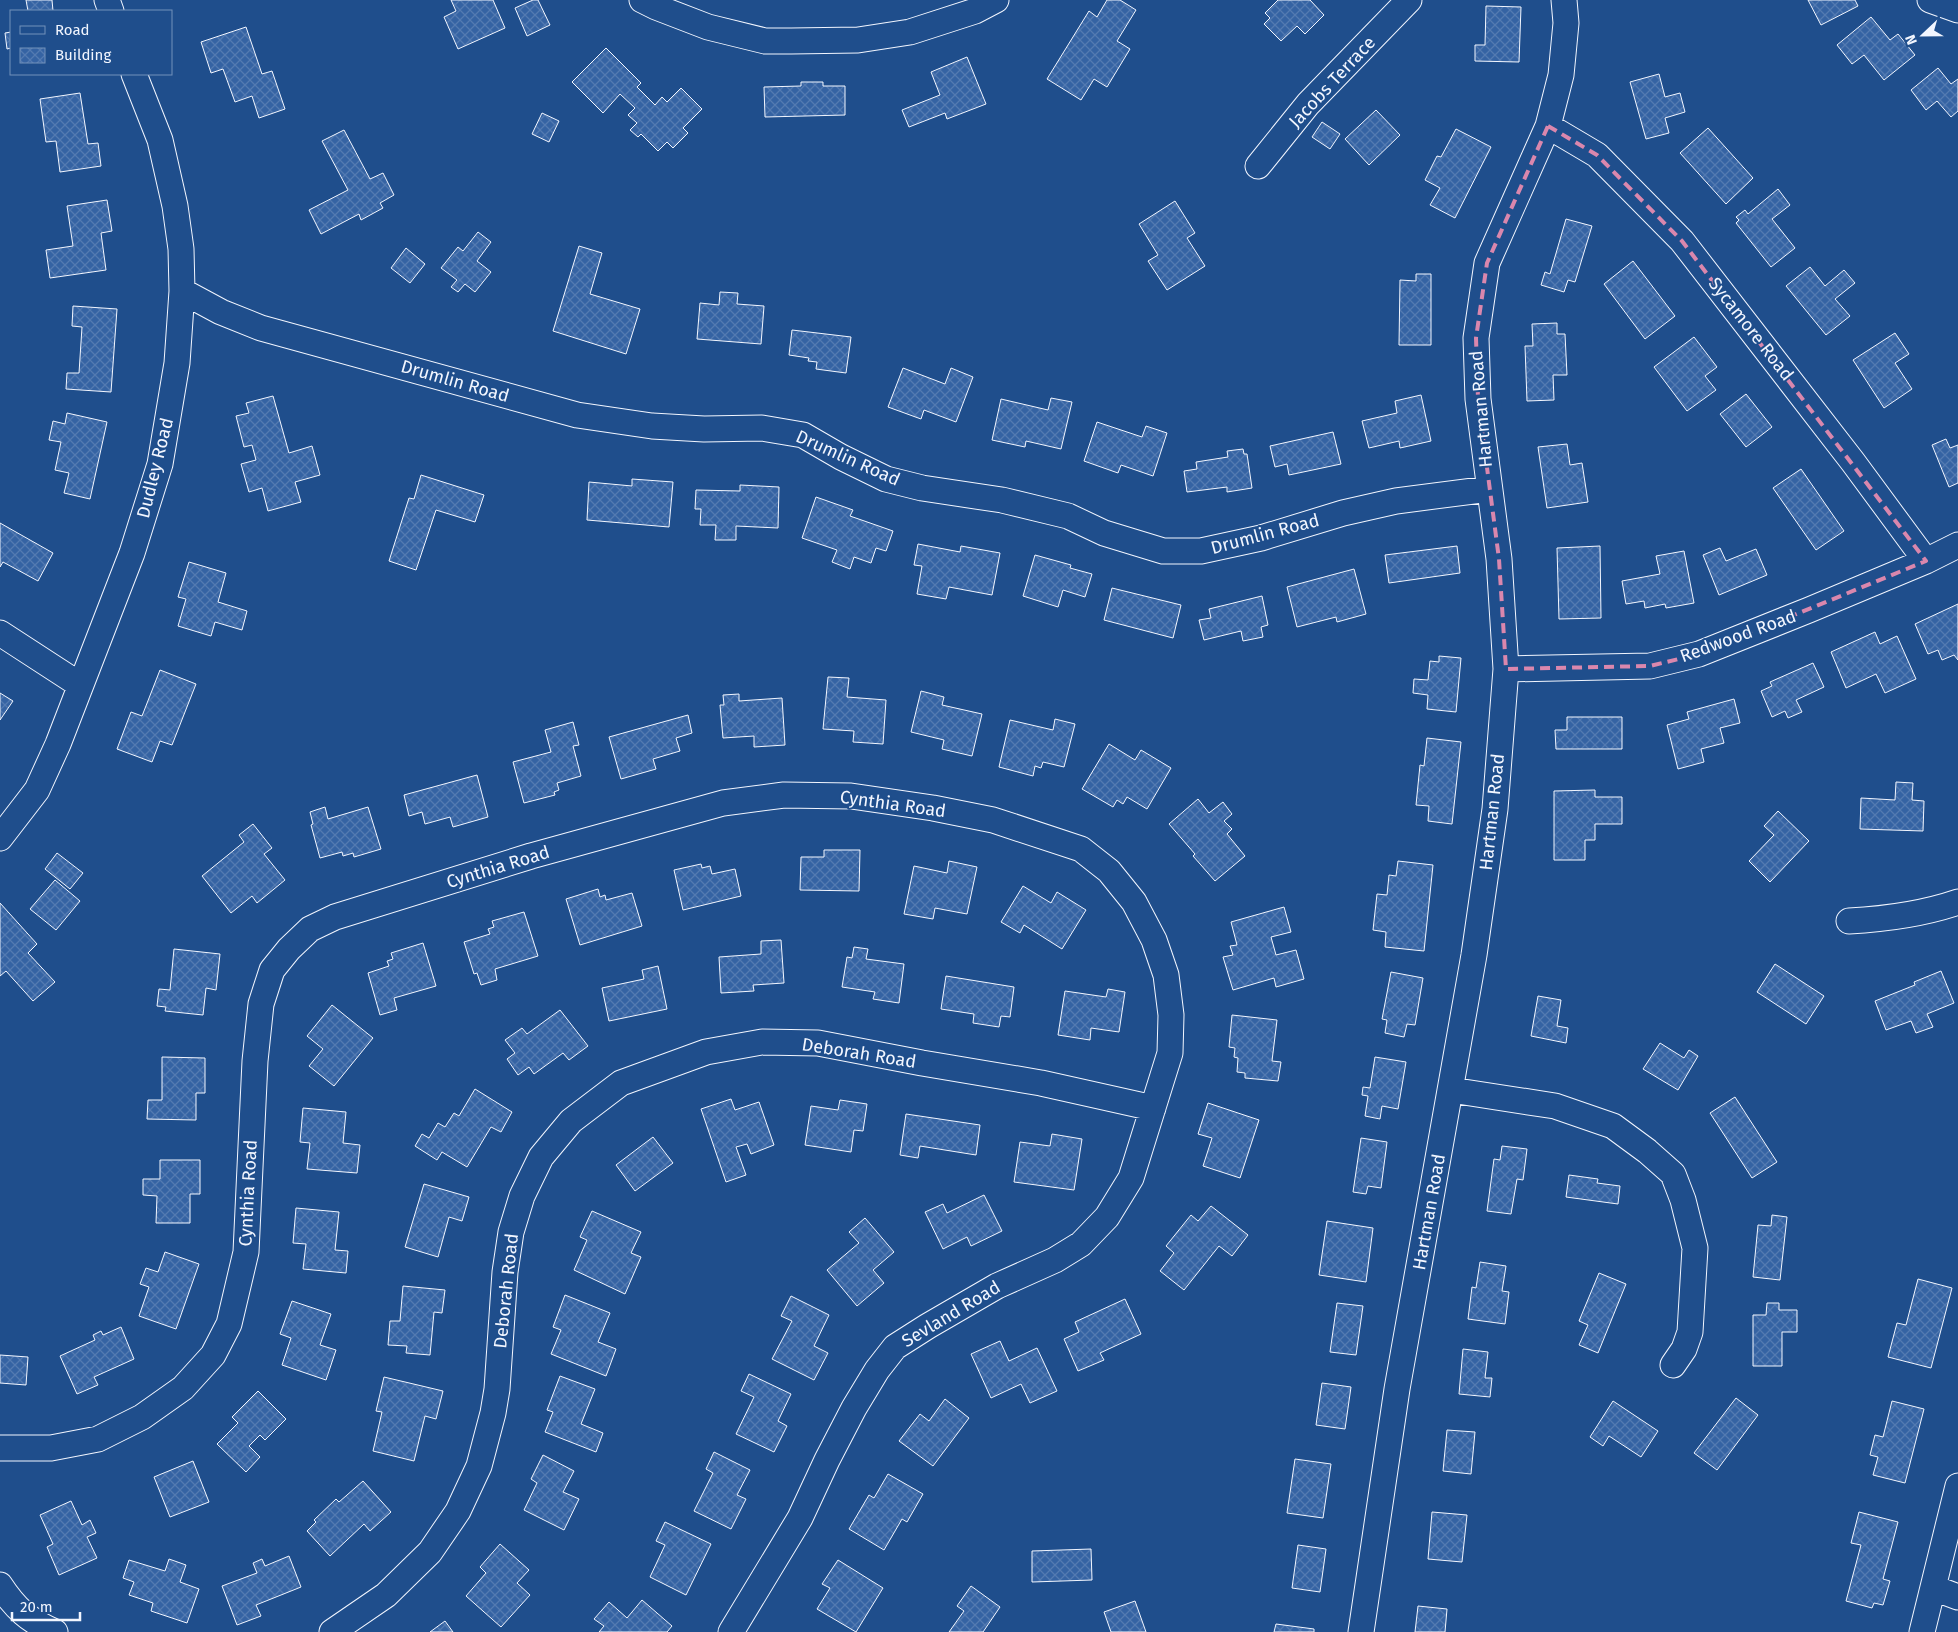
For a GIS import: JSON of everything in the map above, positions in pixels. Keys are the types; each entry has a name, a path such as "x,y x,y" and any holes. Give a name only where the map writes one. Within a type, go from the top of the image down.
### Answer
{"street":[{"path":"642,0 708,27 766,41 791,42 858,40 910,32 975,11 996,0"},
{"name":"Jacobs Terrace","path":"1258,166 1308,104 1409,0"},
{"name":"Hartman Road","path":"1361,1632 1398,1389 1474,955 1495,809 1506,669 1499,559 1478,399 1476,338 1487,263 1548,126 1561,75 1566,22 1564,0"},
{"path":"1930,0 1958,10"},
{"name":"Dudley Road","path":"0,838 37,790 58,744 132,553 160,464 177,363 182,291 181,249 175,206 160,140 134,75"},
{"name":"Sycamore Road","path":"1548,126 1597,155 1682,241 1853,462 1926,561"},
{"name":"Drumlin Road","path":"182,291 221,312 262,328 578,415 652,426 704,429 762,428 803,435 841,458 886,479 928,489 1002,500 1068,516 1104,533 1163,551 1201,551 1261,538 1361,509 1396,501 1489,489"},
{"name":"Redwood Road","path":"1506,669 1650,666 1698,654 1926,561 1958,545"},
{"path":"0,633 80,685"},
{"name":"Cynthia Road","path":"0,1448 51,1448 98,1439 142,1417 183,1388 213,1355 229,1324 246,1252 255,1060 261,1004 272,970 289,949 310,929 335,917 531,856 723,803 784,795 851,796 933,808 993,820 1082,849 1109,871 1134,902 1154,940 1166,975 1171,1015 1170,1053 1153,1108"},
{"path":"1849,921 1888,918 1945,907 1958,902"},
{"name":"Deborah Road","path":"332,1632 386,1595 430,1552 458,1511 479,1466 493,1412 497,1388 505,1272 511,1232 522,1196 541,1157 571,1121 621,1083 706,1052 762,1042 818,1043 1041,1083 1153,1108"},
{"path":"1451,1090 1555,1106 1613,1126 1647,1151 1673,1174 1683,1200 1695,1248 1690,1332 1684,1349 1673,1365"},
{"name":"Sevland Road","path":"731,1632 800,1518 827,1460 877,1370 896,1347 928,1326 997,1286 1055,1260 1080,1244 1107,1217 1131,1178 1153,1108"},
{"path":"1922,1632 1958,1486"},
{"path":"0,1585 10,1601 36,1624 55,1632"},
{"path":"1934,1588 1958,1597"}],"highlighted area":[{"path":"1548,126 1597,155 1682,241 1926,561 1699,654 1650,666 1506,669 1499,559 1478,399 1476,338 1487,263"}],"building":[{"path":"26,0 52,0 53,10 28,10"},
{"path":"451,0 493,0 505,28 458,49 444,17 456,11"},
{"path":"533,0 538,0 550,25 527,36 515,8"},
{"path":"1107,0 1120,0 1136,10 1117,41 1130,49 1107,87 1094,79 1081,100 1047,79 1089,11 1097,17"},
{"path":"1278,0 1310,0 1324,15 1305,34 1297,26 1281,41 1264,24 1270,18 1265,13"},
{"path":"1808,0 1855,0 1858,6 1821,25"},
{"path":"1486,6 1521,7 1519,62 1475,61 1475,45 1485,45"},
{"path":"1871,17 1890,40 1898,34 1915,55 1884,80 1864,55 1852,64 1837,45"},
{"path":"246,27 262,74 272,71 285,109 259,118 252,96 235,102 223,69 211,73 201,42"},
{"path":"10,32 10,48 7,49 5,33"},
{"path":"606,48 641,83 637,87 655,105 662,97 667,102 681,88 702,109 683,128 688,133 673,148 667,142 658,151 641,134 638,137 630,130 637,123 628,115 635,108 620,94 603,113 572,82"},
{"path":"967,57 986,104 947,119 945,113 909,127 902,110 940,95 931,72"},
{"path":"1938,68 1951,84 1958,79 1958,111 1951,117 1937,101 1926,110 1911,90"},
{"path":"1659,74 1665,97 1680,93 1685,112 1665,118 1669,133 1646,139 1630,82"},
{"path":"801,82 823,82 823,86 845,86 845,115 765,117 764,87 801,86"},
{"path":"80,93 88,144 98,143 101,166 60,172 56,141 46,142 40,99"},
{"path":"1376,110 1400,135 1369,165 1345,139"},
{"path":"542,113 559,121 549,142 532,134"},
{"path":"1322,122 1340,134 1330,149 1312,137"},
{"path":"1708,128 1753,178 1726,204 1680,153"},
{"path":"1456,129 1491,147 1455,218 1430,205 1440,188 1425,180 1437,156 1441,157"},
{"path":"344,130 370,179 383,173 394,195 380,203 383,208 361,220 359,214 321,234 309,210 348,190 322,141"},
{"path":"1778,189 1790,205 1772,219 1795,248 1771,267 1736,223 1739,220 1736,217 1745,210 1748,214"},
{"path":"107,200 112,231 101,233 106,270 50,278 46,250 73,246 67,206"},
{"path":"1175,201 1195,233 1187,238 1205,266 1167,290 1148,261 1158,255 1139,224"},
{"path":"1566,219 1592,226 1575,282 1568,280 1564,292 1541,285 1545,272 1550,274"},
{"path":"478,232 491,242 477,261 491,272 475,292 465,284 458,292 451,287 457,280 441,268 458,247 463,251"},
{"path":"579,246 602,253 590,294 640,309 626,354 553,331"},
{"path":"406,248 425,264 410,283 391,268"},
{"path":"1633,261 1675,316 1645,339 1604,284"},
{"path":"1810,267 1825,286 1844,270 1855,283 1835,299 1850,316 1826,335 1786,286"},
{"path":"1416,274 1431,274 1431,345 1399,345 1400,280 1416,281"},
{"path":"720,292 738,293 737,304 764,306 761,344 697,339 700,303 719,305"},
{"path":"73,306 117,309 111,392 66,389 67,373 79,373 82,327 72,326"},
{"path":"1557,323 1557,334 1565,334 1567,375 1553,375 1554,400 1527,401 1525,346 1533,346 1532,324"},
{"path":"792,330 851,337 846,373 816,369 817,362 808,361 809,358 789,355"},
{"path":"1895,333 1909,354 1895,363 1912,389 1884,408 1853,360"},
{"path":"1694,337 1717,367 1705,376 1716,390 1687,411 1654,367"},
{"path":"903,368 945,384 951,368 973,377 956,422 924,410 921,419 888,407"},
{"path":"1746,394 1772,427 1746,447 1720,414"},
{"path":"1421,395 1431,441 1400,448 1399,441 1369,448 1362,421 1397,413 1395,401"},
{"path":"273,396 289,453 312,446 320,475 295,482 301,502 268,511 262,488 249,492 241,464 256,460 252,445 244,447 236,416 249,413 246,403"},
{"path":"1051,398 1072,402 1061,449 1026,441 1025,447 992,440 1001,399 1048,410"},
{"path":"67,413 107,422 90,499 64,493 69,473 55,470 61,442 49,440 53,421 65,424"},
{"path":"1097,422 1142,437 1146,426 1167,433 1153,476 1121,465 1118,473 1084,461"},
{"path":"1333,432 1341,464 1289,475 1287,464 1275,467 1270,446"},
{"path":"1946,439 1950,448 1958,445 1958,483 1949,487 1932,445"},
{"path":"1567,444 1570,465 1582,463 1588,502 1547,508 1538,447"},
{"path":"1243,449 1244,454 1247,454 1252,488 1227,492 1227,487 1187,492 1184,471 1197,469 1196,462 1228,457 1227,451"},
{"path":"1801,469 1844,531 1816,550 1773,488"},
{"path":"421,475 484,495 475,522 436,510 416,570 389,561 409,498 414,499"},
{"path":"632,479 673,482 669,527 587,520 589,482 632,486"},
{"path":"740,485 779,487 778,528 736,526 736,540 715,540 716,525 700,525 701,509 695,509 696,490 740,491"},
{"path":"816,497 853,510 850,516 893,531 886,551 876,548 871,563 854,557 850,569 832,562 837,550 802,538"},
{"path":"0,523 53,553 38,581 3,562 0,567"},
{"path":"918,544 960,552 961,546 1000,553 992,595 949,587 946,599 917,594 922,566 914,565"},
{"path":"1457,546 1460,573 1389,583 1385,555"},
{"path":"1600,546 1601,618 1559,619 1557,548"},
{"path":"1720,548 1726,561 1756,549 1767,575 1719,595 1703,555"},
{"path":"1684,551 1694,603 1666,608 1665,604 1645,608 1644,601 1626,604 1622,581 1660,574 1656,556"},
{"path":"1035,555 1071,565 1070,568 1092,574 1085,597 1063,590 1058,607 1023,596"},
{"path":"189,562 226,573 218,602 247,611 242,630 215,622 211,636 178,626 186,599 178,597"},
{"path":"1354,569 1366,614 1337,622 1336,617 1297,627 1287,587"},
{"path":"1112,588 1181,605 1173,638 1104,620"},
{"path":"1262,596 1268,625 1261,627 1263,637 1243,641 1241,631 1204,640 1199,620 1211,618 1209,609"},
{"path":"1958,604 1958,660 1954,655 1942,660 1938,650 1928,654 1915,624"},
{"path":"1875,632 1880,644 1897,636 1916,679 1885,693 1876,674 1846,688 1831,652"},
{"path":"1439,656 1461,658 1456,712 1427,709 1428,695 1413,693 1414,679 1428,680 1430,661 1439,662"},
{"path":"1813,663 1824,687 1796,700 1802,712 1788,718 1785,711 1772,717 1761,691 1772,686 1770,682"},
{"path":"160,670 196,684 172,745 160,741 152,762 117,749 131,712 142,716"},
{"path":"828,677 849,678 847,697 886,700 883,744 853,742 854,731 823,729"},
{"path":"921,691 944,697 942,705 982,714 972,756 942,749 944,740 911,732"},
{"path":"0,693 13,701 0,720"},
{"path":"739,694 739,701 782,698 785,745 754,747 754,736 723,738 720,705 724,705 723,695"},
{"path":"1734,699 1740,723 1720,728 1724,743 1701,749 1704,762 1678,769 1667,725 1689,719 1687,712"},
{"path":"688,715 692,733 676,738 680,751 653,759 656,769 621,779 609,737"},
{"path":"1567,717 1622,717 1622,749 1556,749 1555,730 1567,730"},
{"path":"1055,719 1075,724 1064,767 1043,762 1041,768 1035,766 1033,776 999,767 1010,720 1053,730"},
{"path":"573,722 579,745 573,746 581,776 557,783 559,790 554,792 555,795 524,803 513,762 551,752 545,730"},
{"path":"1427,738 1461,742 1452,824 1428,821 1429,806 1416,805 1420,765 1424,766"},
{"path":"1109,744 1135,760 1141,750 1171,768 1147,809 1127,797 1123,804 1117,800 1113,807 1082,789"},
{"path":"477,775 488,817 453,827 450,817 425,824 422,812 409,816 404,795"},
{"path":"1896,782 1913,783 1912,800 1924,801 1923,831 1860,829 1861,798 1895,800"},
{"path":"1595,790 1595,797 1622,797 1622,824 1595,824 1595,840 1585,840 1585,860 1554,860 1554,791"},
{"path":"1198,799 1209,813 1223,802 1232,814 1224,821 1232,829 1227,834 1245,856 1215,881 1169,824"},
{"path":"325,807 328,819 368,807 381,849 354,857 353,853 343,856 342,852 320,858 311,825 313,824 310,812"},
{"path":"1778,811 1809,841 1770,882 1749,861 1774,835 1764,826"},
{"path":"253,824 272,848 264,854 285,880 257,903 252,896 231,913 202,876 244,842 239,835"},
{"path":"824,850 860,850 859,891 800,890 801,857 824,857"},
{"path":"57,853 83,873 70,889 45,869"},
{"path":"949,861 977,867 967,914 935,908 933,919 904,914 914,866 947,873"},
{"path":"1398,861 1433,865 1424,951 1385,947 1386,932 1373,930 1377,894 1387,895 1389,875 1396,876"},
{"path":"701,864 702,868 710,866 712,874 735,869 741,896 683,910 674,870"},
{"path":"55,880 80,901 56,930 30,909"},
{"path":"1023,886 1051,903 1057,892 1086,910 1062,949 1024,925 1020,933 1001,922"},
{"path":"598,889 600,897 605,895 606,900 632,893 642,926 580,945 566,899"},
{"path":"0,903 37,944 28,953 55,982 33,1001 6,971 0,976"},
{"path":"1284,907 1291,932 1271,937 1276,955 1296,950 1304,979 1276,987 1274,978 1233,990 1223,957 1233,955 1230,946 1237,945 1231,922"},
{"path":"524,912 538,956 495,969 497,980 481,985 477,973 474,974 464,942 490,934 488,929 494,927 492,921"},
{"path":"781,940 784,983 753,985 754,991 721,993 719,957 761,954 761,941"},
{"path":"423,943 436,986 394,998 397,1010 380,1015 368,973 389,966 387,961 393,959 391,953"},
{"path":"854,947 868,949 866,959 904,964 899,1003 873,999 875,992 842,987 847,957 852,958"},
{"path":"174,949 220,954 216,990 206,988 203,1015 165,1011 166,1007 157,1006 159,989 170,990"},
{"path":"1775,964 1824,996 1806,1024 1757,992"},
{"path":"658,966 667,1009 609,1021 602,988 644,979 642,970"},
{"path":"1941,971 1954,1003 1927,1014 1933,1027 1916,1033 1911,1021 1886,1030 1875,1001 1915,985 1914,982"},
{"path":"1391,972 1423,978 1415,1025 1407,1024 1404,1037 1385,1033 1387,1020 1382,1019"},
{"path":"946,976 1014,987 1010,1017 1001,1016 999,1027 973,1023 974,1014 941,1009"},
{"path":"1108,989 1125,992 1119,1032 1091,1028 1090,1040 1058,1035 1065,991 1106,997"},
{"path":"1538,996 1561,1000 1557,1026 1568,1028 1566,1043 1531,1036"},
{"path":"332,1005 373,1038 334,1086 309,1066 323,1049 307,1036"},
{"path":"560,1010 588,1046 569,1060 563,1053 534,1074 529,1067 518,1075 507,1059 515,1053 505,1040 522,1028 527,1034"},
{"path":"1232,1015 1277,1020 1272,1061 1281,1062 1278,1081 1245,1078 1245,1073 1237,1072 1238,1058 1234,1057 1235,1048 1229,1047"},
{"path":"1660,1043 1684,1058 1689,1050 1698,1056 1678,1090 1643,1069"},
{"path":"162,1057 205,1058 205,1093 196,1093 196,1120 147,1119 148,1100 162,1100"},
{"path":"1375,1057 1406,1062 1398,1109 1382,1106 1380,1119 1365,1116 1368,1096 1362,1095 1363,1087 1370,1088"},
{"path":"475,1089 512,1112 501,1132 491,1127 467,1167 442,1152 437,1160 415,1146 422,1134 429,1138 438,1123 445,1127 454,1113 459,1116"},
{"path":"1735,1097 1777,1162 1752,1178 1710,1113"},
{"path":"731,1099 735,1110 759,1102 774,1145 751,1154 747,1144 736,1147 746,1175 726,1182 701,1109"},
{"path":"840,1100 867,1104 863,1131 854,1130 851,1152 805,1145 811,1106 838,1110"},
{"path":"1208,1103 1259,1120 1240,1178 1203,1166 1212,1138 1198,1134"},
{"path":"303,1108 346,1112 343,1143 360,1145 357,1173 307,1169 310,1143 300,1142"},
{"path":"906,1114 980,1125 976,1155 920,1146 918,1158 900,1155"},
{"path":"1052,1134 1082,1139 1074,1190 1014,1182 1020,1142 1050,1146"},
{"path":"653,1137 673,1163 635,1191 616,1165"},
{"path":"1361,1138 1387,1142 1381,1188 1368,1186 1366,1194 1353,1192"},
{"path":"1502,1146 1527,1149 1523,1180 1517,1179 1511,1214 1487,1211 1494,1159 1500,1160"},
{"path":"160,1160 200,1160 200,1194 190,1194 190,1223 156,1223 157,1196 143,1195 143,1179 160,1179"},
{"path":"1569,1175 1598,1179 1597,1183 1620,1186 1618,1204 1566,1197"},
{"path":"424,1184 469,1197 462,1221 449,1217 438,1257 405,1247"},
{"path":"984,1195 1002,1231 971,1246 967,1237 943,1249 925,1212 943,1204 947,1213"},
{"path":"1211,1206 1248,1235 1232,1256 1219,1246 1184,1290 1160,1271 1174,1253 1166,1246 1191,1215 1198,1221"},
{"path":"296,1208 339,1212 335,1250 348,1251 346,1273 303,1269 306,1244 293,1243"},
{"path":"592,1211 641,1232 631,1253 641,1257 625,1294 574,1270 587,1240 580,1237"},
{"path":"1772,1215 1787,1217 1780,1280 1753,1277 1758,1225 1771,1226"},
{"path":"865,1218 894,1252 873,1270 884,1283 857,1306 827,1270 859,1243 849,1232"},
{"path":"1327,1221 1373,1228 1366,1282 1319,1275"},
{"path":"165,1252 199,1264 176,1329 139,1316 149,1287 140,1284 146,1268 158,1272"},
{"path":"1480,1262 1506,1266 1502,1291 1509,1292 1505,1324 1468,1319 1472,1287 1476,1288"},
{"path":"1599,1273 1626,1284 1598,1353 1579,1345 1588,1325 1579,1321"},
{"path":"1918,1279 1952,1288 1931,1368 1888,1357 1897,1323 1906,1325"},
{"path":"403,1286 445,1290 442,1313 434,1312 430,1355 406,1353 407,1346 388,1345 390,1321 400,1321"},
{"path":"565,1295 610,1313 598,1342 616,1349 606,1376 551,1354 561,1330 553,1327"},
{"path":"791,1296 829,1315 814,1346 828,1353 814,1380 772,1359 792,1321 781,1316"},
{"path":"1125,1299 1141,1334 1100,1353 1104,1360 1078,1371 1064,1339 1079,1332 1075,1322"},
{"path":"292,1301 331,1314 320,1345 336,1350 326,1380 282,1365 291,1338 280,1334"},
{"path":"1337,1303 1363,1306 1356,1355 1330,1352"},
{"path":"1767,1303 1779,1303 1779,1310 1797,1310 1797,1332 1782,1332 1782,1366 1753,1366 1753,1315 1766,1315"},
{"path":"121,1327 134,1359 94,1377 98,1385 77,1394 60,1356 95,1340 93,1335 101,1331 103,1335"},
{"path":"1000,1341 1009,1361 1037,1348 1057,1391 1030,1403 1021,1384 991,1398 971,1354"},
{"path":"1463,1349 1488,1352 1485,1378 1492,1378 1490,1397 1459,1394"},
{"path":"0,1355 28,1357 26,1385 0,1383"},
{"path":"749,1374 791,1394 778,1421 787,1426 774,1452 736,1434 754,1397 741,1391"},
{"path":"560,1376 595,1389 581,1424 603,1433 596,1452 545,1432 553,1412 547,1410"},
{"path":"384,1377 443,1391 436,1419 425,1416 414,1461 373,1451 382,1412 376,1411"},
{"path":"1322,1383 1351,1387 1345,1429 1316,1425"},
{"path":"258,1391 286,1419 265,1440 260,1435 249,1446 260,1457 246,1472 217,1444 238,1423 232,1417"},
{"path":"1736,1398 1758,1415 1717,1470 1694,1453"},
{"path":"945,1399 969,1418 933,1466 899,1441 920,1414 929,1421"},
{"path":"1613,1401 1658,1431 1641,1457 1609,1436 1603,1446 1590,1437"},
{"path":"1892,1401 1924,1409 1905,1483 1873,1475 1878,1457 1870,1455 1875,1435 1883,1437"},
{"path":"1447,1430 1475,1432 1471,1474 1443,1471"},
{"path":"714,1452 750,1470 737,1495 746,1499 731,1529 694,1511 713,1473 706,1469"},
{"path":"543,1455 574,1471 563,1492 579,1499 564,1530 524,1510 537,1483 531,1479"},
{"path":"1295,1459 1331,1464 1323,1518 1287,1513"},
{"path":"193,1461 209,1502 170,1517 154,1477"},
{"path":"888,1474 923,1494 907,1522 902,1519 884,1550 849,1529 869,1495 874,1498"},
{"path":"363,1481 391,1512 370,1531 364,1524 330,1556 307,1531 316,1522 314,1520 336,1499 339,1502"},
{"path":"71,1501 82,1525 90,1520 96,1533 87,1537 97,1558 59,1575 47,1547 53,1544 40,1515"},
{"path":"1432,1512 1467,1515 1462,1562 1428,1559"},
{"path":"1859,1512 1898,1522 1883,1579 1890,1581 1883,1605 1874,1603 1872,1608 1846,1601 1861,1545 1851,1543"},
{"path":"665,1522 711,1544 686,1595 650,1577 665,1545 656,1541"},
{"path":"500,1544 529,1570 517,1583 530,1595 501,1627 466,1596 486,1573 480,1567"},
{"path":"1298,1545 1326,1549 1320,1592 1292,1588"},
{"path":"1091,1549 1092,1580 1032,1582 1032,1551"},
{"path":"289,1556 301,1587 256,1605 261,1616 237,1625 222,1586 257,1573 253,1563 262,1559 265,1566"},
{"path":"169,1559 186,1565 180,1582 199,1589 187,1623 151,1611 153,1603 129,1595 134,1582 123,1578 129,1560 165,1571"},
{"path":"838,1560 883,1588 856,1632 817,1609 830,1588 822,1584"},
{"path":"971,1586 1000,1607 983,1632 949,1632 964,1611 957,1606"},
{"path":"642,1600 672,1626 667,1632 599,1632 604,1626 594,1619 609,1602 627,1618"},
{"path":"1135,1601 1146,1632 1111,1632 1104,1612"},
{"path":"1418,1606 1447,1609 1445,1632 1415,1632"},
{"path":"445,1621 453,1632 430,1632"},
{"path":"1276,1624 1314,1629 1314,1632 1274,1632"}]}
